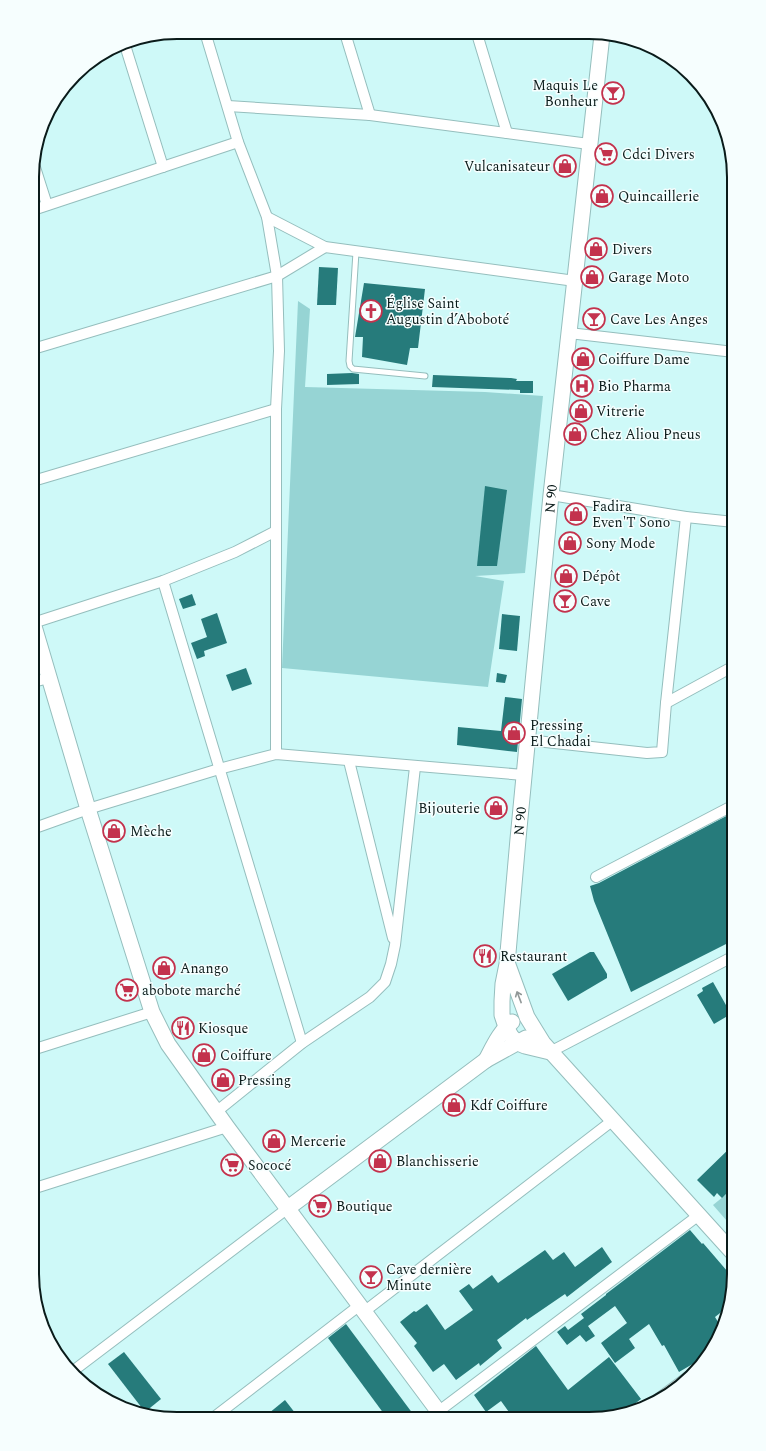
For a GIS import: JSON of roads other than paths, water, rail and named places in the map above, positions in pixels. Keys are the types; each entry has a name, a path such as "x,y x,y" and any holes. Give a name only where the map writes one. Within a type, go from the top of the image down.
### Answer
{"street":[{"path":"207,39 238,142 267,217 277,276 279,351 276,409 276,754"},
{"path":"347,39 370,115"},
{"path":"479,39 507,133"},
{"name":"N 90","path":"518,1043 511,1036 502,1015 503,984 507,964 551,495 601,40"},
{"path":"126,49 163,167"},
{"path":"228,106 370,115 589,144"},
{"path":"39,208 238,142"},
{"path":"39,180 47,205"},
{"path":"267,217 325,248 575,281"},
{"path":"39,347 277,276 325,248"},
{"path":"569,333 727,351"},
{"path":"39,479 276,409"},
{"path":"551,495 686,517 727,521"},
{"path":"527,740 647,753 662,752 686,517"},
{"path":"39,621 163,581 235,552 276,531"},
{"path":"163,581 302,1043"},
{"path":"39,644 88,809 152,1012 168,1044 227,1127 440,1412"},
{"path":"666,703 727,670"},
{"path":"39,680 49,678"},
{"path":"39,826 88,809 219,769 276,754 415,767 524,775"},
{"path":"349,761 395,945"},
{"path":"216,1112 302,1043 370,997 385,982 395,945 415,767"},
{"path":"596,877 727,809"},
{"path":"518,1043 550,1052 727,960"},
{"name":"N 90","path":"507,964 530,1023 550,1052 727,1246"},
{"path":"39,1048 152,1012"},
{"path":"76,1369 486,1060 528,1037 530,1023 518,1019 506,1027 486,1060"},
{"path":"221,1412 612,1121"},
{"path":"39,1188 227,1127"},
{"path":"446,1412 699,1215"}],"lane":[{"path":"356,252 349,361 350,366 353,369 425,376"}],"place":[{"name":"Maquis Le Bonheur","path":"613,93"},
{"name":"Cdci Divers","path":"606,154"},
{"name":"Vulcanisateur","path":"565,166"},
{"name":"Quincaillerie","path":"602,196"},
{"name":"Divers","path":"596,249"},
{"name":"Garage Moto","path":"592,277"},
{"name":"Église Saint Augustin d’Aboboté","path":"371,311"},
{"name":"Cave Les Anges","path":"594,319"},
{"name":"Coiffure Dame","path":"583,359"},
{"name":"Bio Pharma","path":"582,386"},
{"name":"Vitrerie","path":"581,411"},
{"name":"Chez Aliou Pneus","path":"575,434"},
{"name":"Fadira Even'T Sono","path":"576,514"},
{"name":"Sony Mode","path":"570,543"},
{"name":"Dépôt","path":"566,576"},
{"name":"Cave","path":"565,601"},
{"name":"Pressing El Chadai","path":"514,733"},
{"name":"Bijouterie","path":"496,808"},
{"name":"Mèche","path":"114,831"},
{"name":"Restaurant","path":"485,956"},
{"name":"Anango","path":"164,968"},
{"name":"abobote marché","path":"127,990"},
{"name":"Kiosque","path":"183,1028"},
{"name":"Coiffure","path":"204,1055"},
{"name":"Pressing","path":"223,1080"},
{"name":"Kdf Coiffure","path":"454,1105"},
{"name":"Mercerie","path":"274,1141"},
{"name":"Blanchisserie","path":"380,1161"},
{"name":"Sococé","path":"232,1165"},
{"name":"Boutique","path":"320,1206"},
{"name":"Cave dernière Minute","path":"371,1277"}]}
